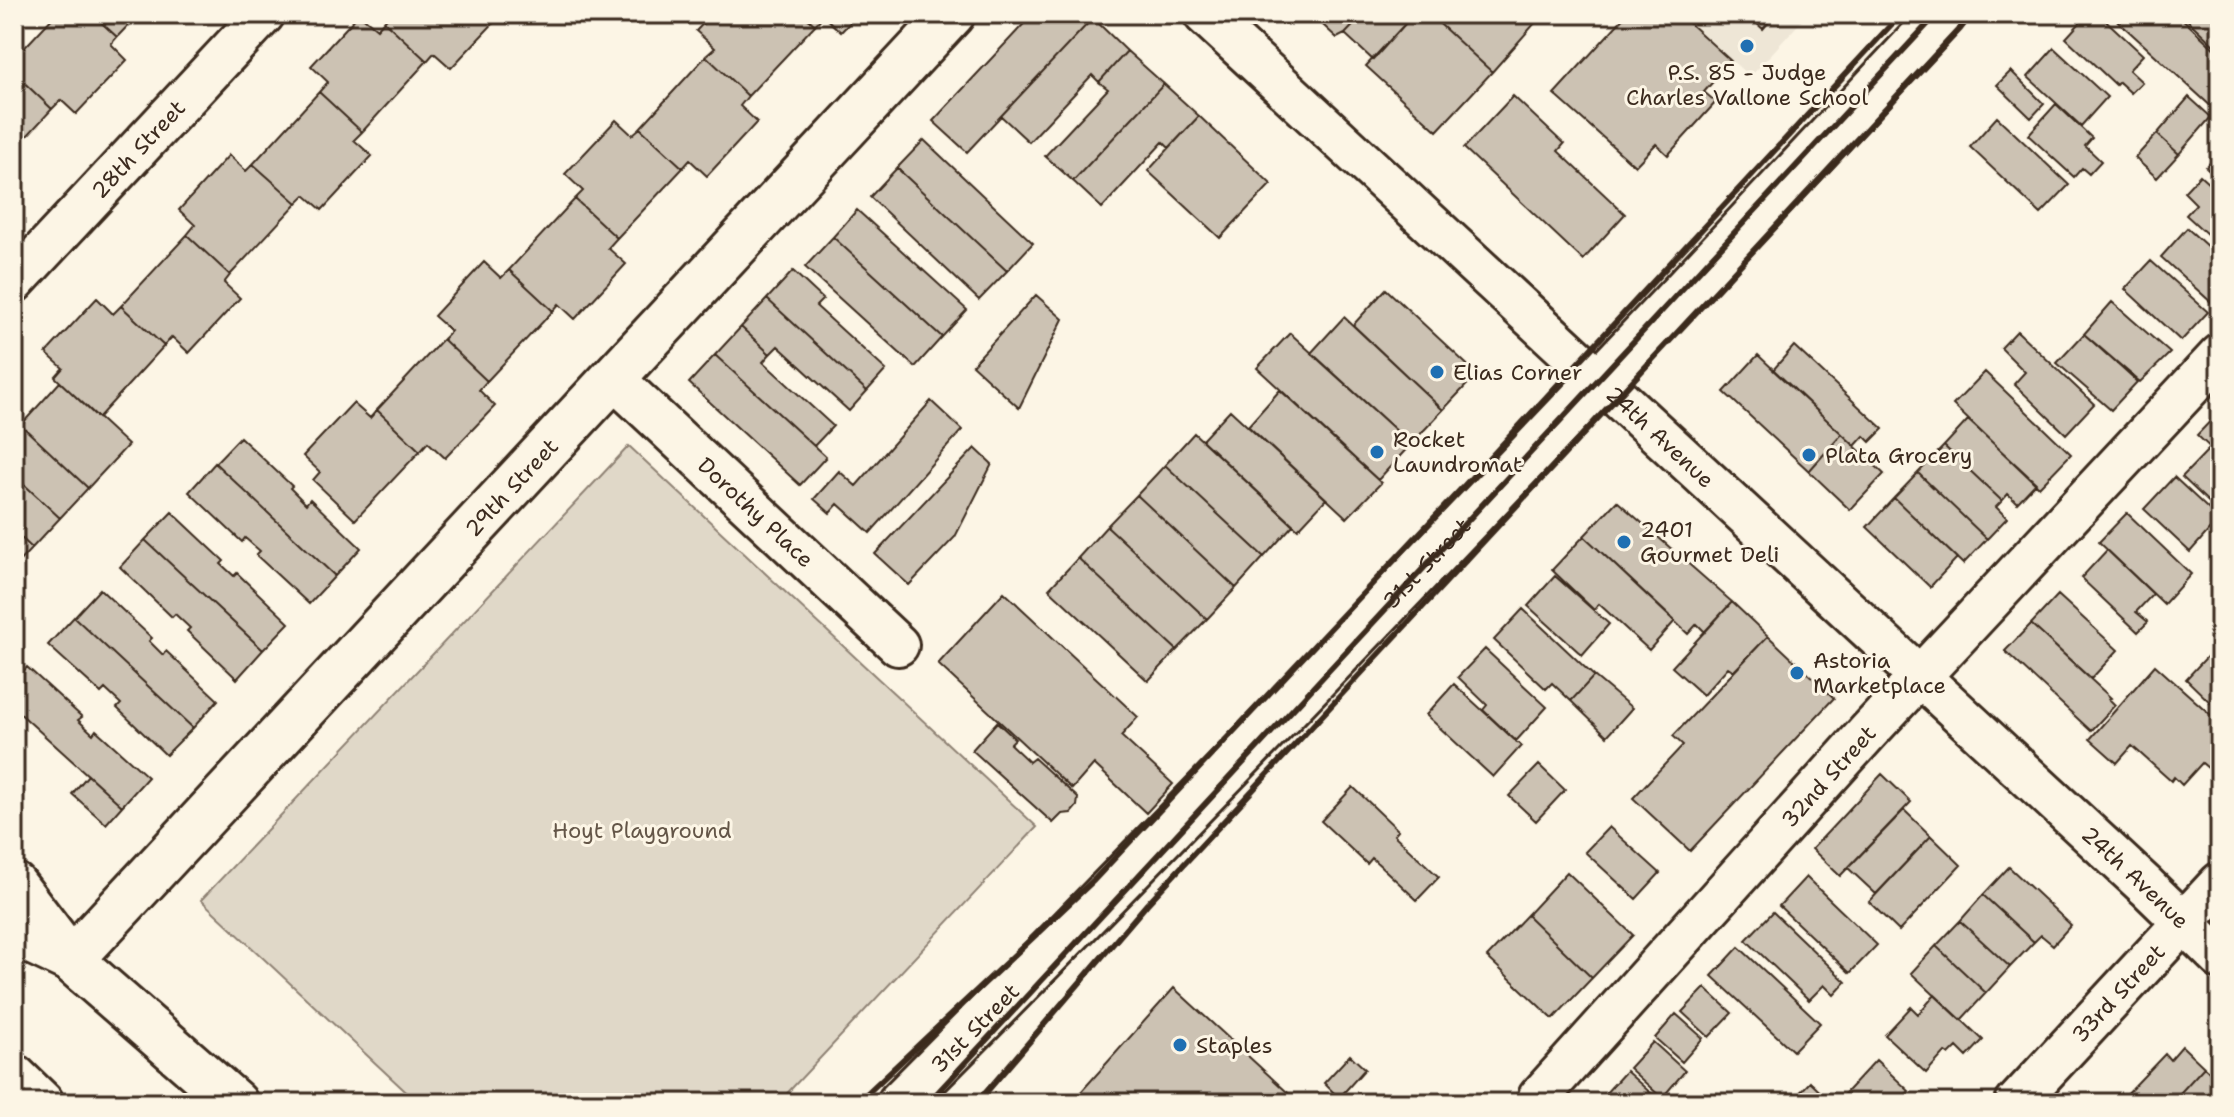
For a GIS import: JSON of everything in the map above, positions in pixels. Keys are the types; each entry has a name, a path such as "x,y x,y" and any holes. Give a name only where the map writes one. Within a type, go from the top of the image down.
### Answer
{"main road":[{"name":"29th Street","path":"71,960 952,14"},
{"name":"31st Street","path":"900,1103 1121,882 1601,382 1944,14"},
{"path":"14,885 71,960 235,1103"},
{"path":"14,933 71,960"},
{"path":"14,1077 41,1103"}],"street":[{"name":"28th Street","path":"14,282 264,14"},
{"name":"24th Avenue","path":"1204,14 2220,958"},
{"name":"32nd Street","path":"1539,1097 1869,731 2220,355"},
{"name":"Dorothy Place","path":"613,378 898,645"},
{"name":"33rd Street","path":"2016,1103 2220,883"}],"shaded area":[{"name":"P.S. 85 - Judge Charles Vallone School","path":"1681,14 1808,14 1750,77"}],"green space":[{"name":"Hoyt Playground","path":"629,446 1037,827 778,1103 418,1103 201,900"}],"building":[{"path":"56,14 92,14 117,37 111,44 127,60 76,114 61,100 52,109 14,73 14,59"},
{"path":"92,14 139,14 117,37"},
{"path":"359,14 377,29 384,21 427,61 362,132 319,92 328,82 311,66"},
{"path":"390,14 502,14 451,68 434,53 427,61 384,21"},
{"path":"712,14 803,14 815,25 748,96 706,56 715,48 696,31"},
{"path":"803,14 858,14 841,32 823,16 815,25"},
{"path":"1033,14 1089,14 1093,18 967,152 933,121"},
{"path":"1311,14 1364,14 1337,38"},
{"path":"1364,14 1414,14 1373,60 1345,34"},
{"path":"1414,14 1429,14 1492,72 1437,131 1366,66"},
{"path":"1429,14 1543,14 1492,72"},
{"path":"1627,14 1679,14 1731,61 1704,92 1716,102 1668,155 1656,144 1635,166 1554,94"},
{"path":"1746,14 1776,14 1763,29"},
{"path":"2088,14 2099,14 2143,55 2129,70 2142,82 2131,93 2119,82 2116,85 2066,38"},
{"path":"2110,14 2177,14 2220,54 2220,103 2214,109"},
{"path":"2181,14 2220,14 2220,48 2218,49"},
{"path":"1093,18 1127,51 1099,82 1092,75 1029,142 1001,116"},
{"path":"2054,48 2107,97 2081,126 2028,77"},
{"path":"1127,51 1164,84 1073,181 1045,156 1108,89 1099,82"},
{"path":"706,56 748,96 740,106 757,122 707,176 690,160 683,168 640,128"},
{"path":"2011,71 2044,104 2031,118 1997,85"},
{"path":"14,73 52,109 14,150"},
{"path":"1164,84 1199,116 1169,148 1163,142 1102,208 1073,181"},
{"path":"319,92 362,132 354,140 372,156 322,210 305,195 297,203 253,164"},
{"path":"1513,96 1564,144 1558,151 1625,214 1583,260 1464,148"},
{"path":"2189,97 2211,117 2179,154 2157,134"},
{"path":"2056,104 2092,138 2085,146 2101,161 2089,174 2082,168 2074,177 2028,135"},
{"path":"1199,116 1271,184 1220,238 1148,171"},
{"path":"1997,117 2069,185 2041,214 1970,147"},
{"path":"616,120 632,135 640,128 683,168 617,238 575,199 583,191 565,174"},
{"path":"2157,134 2179,154 2157,178 2135,158"},
{"path":"924,140 1033,243 1007,271 897,168"},
{"path":"2220,152 2220,180 2206,167"},
{"path":"229,155 246,171 253,164 297,203 230,275 187,235 195,225 179,210"},
{"path":"897,168 1007,271 979,300 870,197"},
{"path":"2200,175 2220,193 2220,246 2186,215 2196,204 2184,192"},
{"path":"575,199 617,238 608,248 626,264 575,319 559,304 553,311 509,270"},
{"path":"857,210 967,310 942,337 833,237"},
{"path":"2187,228 2220,258 2220,295 2212,303 2161,257"},
{"path":"187,235 230,275 224,283 240,298 189,353 172,337 164,346 121,306"},
{"path":"833,237 942,337 915,367 805,267"},
{"path":"2151,261 2208,312 2181,341 2125,289"},
{"path":"484,262 501,278 509,270 553,311 487,381 443,339 451,331 434,316"},
{"path":"793,271 823,299 816,306 886,370 867,391 767,299"},
{"path":"1386,289 1477,374 1443,410 1353,325"},
{"path":"1036,295 1063,319 1019,408 972,365"},
{"path":"97,298 113,314 121,306 164,346 98,418 55,377 63,368 46,353"},
{"path":"767,299 867,391 849,411 778,346 770,354 741,327"},
{"path":"2112,302 2170,353 2140,382 2084,334"},
{"path":"1344,317 1443,410 1411,444 1311,353"},
{"path":"741,327 770,354 763,362 833,426 814,446 715,355"},
{"path":"2017,331 2094,404 2066,434 2014,384 2025,372 2001,348"},
{"path":"1290,333 1411,444 1378,480 1257,368"},
{"path":"2084,334 2137,382 2111,410 2057,363"},
{"path":"443,339 487,381 479,390 495,406 445,458 428,442 420,451 377,410"},
{"path":"1794,346 1883,429 1870,442 1864,436 1855,446 1773,370"},
{"path":"715,355 826,457 800,485 689,383"},
{"path":"1758,355 1842,434 1809,471 1724,392"},
{"path":"1985,372 2071,454 2039,487 1953,405"},
{"path":"60,382 128,445 88,488 21,425"},
{"path":"1280,390 1381,483 1347,518 1248,426"},
{"path":"931,401 962,430 870,533 838,504 830,513 814,499 839,471 856,486"},
{"path":"353,403 370,418 377,410 420,451 355,520 313,480 320,472 303,456"},
{"path":"1230,410 1326,499 1298,529 1202,440"},
{"path":"2220,411 2220,457 2197,435"},
{"path":"1968,420 2036,483 2017,503 2008,494 2002,501 1944,446"},
{"path":"21,425 88,488 60,518 14,475 14,432"},
{"path":"1194,433 1293,525 1264,557 1165,465"},
{"path":"1842,434 1884,474 1850,510 1809,471"},
{"path":"240,437 292,486 290,488 306,504 310,499 361,548 335,576 215,463"},
{"path":"1944,446 2002,501 1996,507 2007,518 1987,539 1918,473"},
{"path":"975,448 992,464 955,537 909,585 875,554"},
{"path":"2210,448 2220,457 2220,513 2182,477"},
{"path":"215,463 335,576 309,604 256,555 260,551 245,538 242,542 189,492"},
{"path":"1165,465 1264,557 1236,588 1137,495"},
{"path":"1918,473 1987,539 1963,564 1894,498"},
{"path":"14,475 60,518 32,548 14,531"},
{"path":"2174,477 2219,519 2190,552 2144,509"},
{"path":"1137,495 1236,588 1207,619 1107,526"},
{"path":"1894,498 1957,558 1930,587 1867,527"},
{"path":"1617,501 1732,602 1705,632 1697,624 1688,634 1584,536"},
{"path":"172,512 224,561 221,564 234,576 237,573 289,623 263,650 145,540"},
{"path":"2127,513 2191,574 2164,604 2099,542"},
{"path":"1107,526 1207,619 1177,650 1078,558"},
{"path":"14,531 32,548 14,567"},
{"path":"1584,536 1675,621 1649,650 1599,604 1594,610 1552,570"},
{"path":"145,540 263,650 237,679 187,631 190,628 175,614 172,617 120,567"},
{"path":"2107,550 2153,594 2136,612 2148,622 2138,632 2081,578"},
{"path":"1078,558 1177,650 1148,681 1049,589"},
{"path":"1555,576 1609,624 1582,655 1528,606"},
{"path":"100,589 152,638 149,641 163,655 166,651 218,700 193,728 74,617"},
{"path":"1004,592 1138,717 1121,736 1173,784 1146,813 1094,764 1072,789 938,664"},
{"path":"2058,595 2118,650 2091,679 2031,624"},
{"path":"1732,602 1768,636 1734,671 1728,667 1703,695 1672,667"},
{"path":"1523,609 1594,676 1571,701 1552,683 1546,689 1494,640"},
{"path":"74,617 193,728 166,755 117,708 121,704 105,689 101,693 48,645"},
{"path":"2031,624 2115,705 2091,731 2005,651"},
{"path":"1768,636 1834,698 1690,851 1633,798 1683,745 1673,736"},
{"path":"2215,648 2220,653 2220,712 2186,679"},
{"path":"1485,649 1547,707 1516,741 1483,710 1487,705 1458,677"},
{"path":"2155,665 2220,723 2220,771 2216,775 2202,763 2182,785 2174,777 2171,781 2132,746 2117,763 2090,739"},
{"path":"27,667 82,717 78,720 93,734 96,730 148,777 122,806 14,708 14,682"},
{"path":"1594,676 1632,708 1607,736 1571,701"},
{"path":"1454,684 1521,746 1493,777 1426,715"},
{"path":"997,722 1015,739 1010,744 1029,762 1034,758 1078,798 1077,806 1071,813 1062,814 1053,823 972,750"},
{"path":"1539,765 1565,790 1536,821 1509,796"},
{"path":"1882,774 1911,802 1840,876 1812,849"},
{"path":"88,775 122,806 106,824 72,794"},
{"path":"1353,787 1398,830 1394,835 1439,877 1417,900 1372,858 1367,864 1321,821"},
{"path":"1904,810 1931,836 1876,894 1848,868"},
{"path":"1609,827 1660,873 1636,899 1585,852"},
{"path":"1931,836 1961,865 1899,931 1869,902"},
{"path":"2009,867 2071,925 2053,945 2041,935 2034,942 1983,895"},
{"path":"1567,872 1633,935 1592,978 1527,915"},
{"path":"1806,877 1877,945 1850,973 1779,906"},
{"path":"1983,895 2034,942 2010,967 1960,921"},
{"path":"1773,912 1846,982 1834,995 1824,985 1809,1000 1746,940"},
{"path":"1527,915 1592,978 1553,1019 1487,957"},
{"path":"1960,921 2010,967 1986,993 1936,946"},
{"path":"1936,946 1986,993 1961,1020 1911,973"},
{"path":"1739,947 1820,1023 1793,1051 1712,976"},
{"name":"Staples","path":"1174,988 1299,1103 1071,1103"},
{"path":"1705,988 1732,1013 1709,1037 1682,1012"},
{"path":"1935,995 1983,1040 1967,1057 1957,1047 1949,1055 1945,1052 1926,1073 1885,1035 1911,1007 1918,1014"},
{"path":"1676,1014 1703,1038 1682,1062 1655,1038"},
{"path":"1653,1042 1685,1071 1662,1098 1629,1068"},
{"path":"2182,1046 2204,1067 2171,1103 2127,1103 2122,1099 2165,1054 2170,1060"},
{"path":"1350,1055 1365,1069 1339,1098 1324,1083"},
{"path":"1876,1060 1909,1091 1898,1103 1836,1103"},
{"path":"2204,1067 2220,1082 2217,1103 2171,1103"},
{"path":"1626,1071 1653,1095 1646,1103 1612,1103 1604,1095"},
{"path":"1810,1082 1832,1103 1790,1103"}],"railway":[{"path":"857,1103 1094,880 1901,14"},
{"path":"928,1103 1937,14"},
{"path":"977,1103 1147,904 1973,14"}],"place":[{"name":"P.S. 85 - Judge Charles Vallone School","path":"1747,46"},
{"name":"Elias Corner","path":"1437,372"},
{"name":"Rocket Laundromat","path":"1377,452"},
{"name":"Plata Grocery","path":"1809,455"},
{"name":"2401 Gourmet Deli","path":"1624,542"},
{"name":"Astoria Marketplace","path":"1797,673"},
{"name":"Staples","path":"1180,1045"}]}
